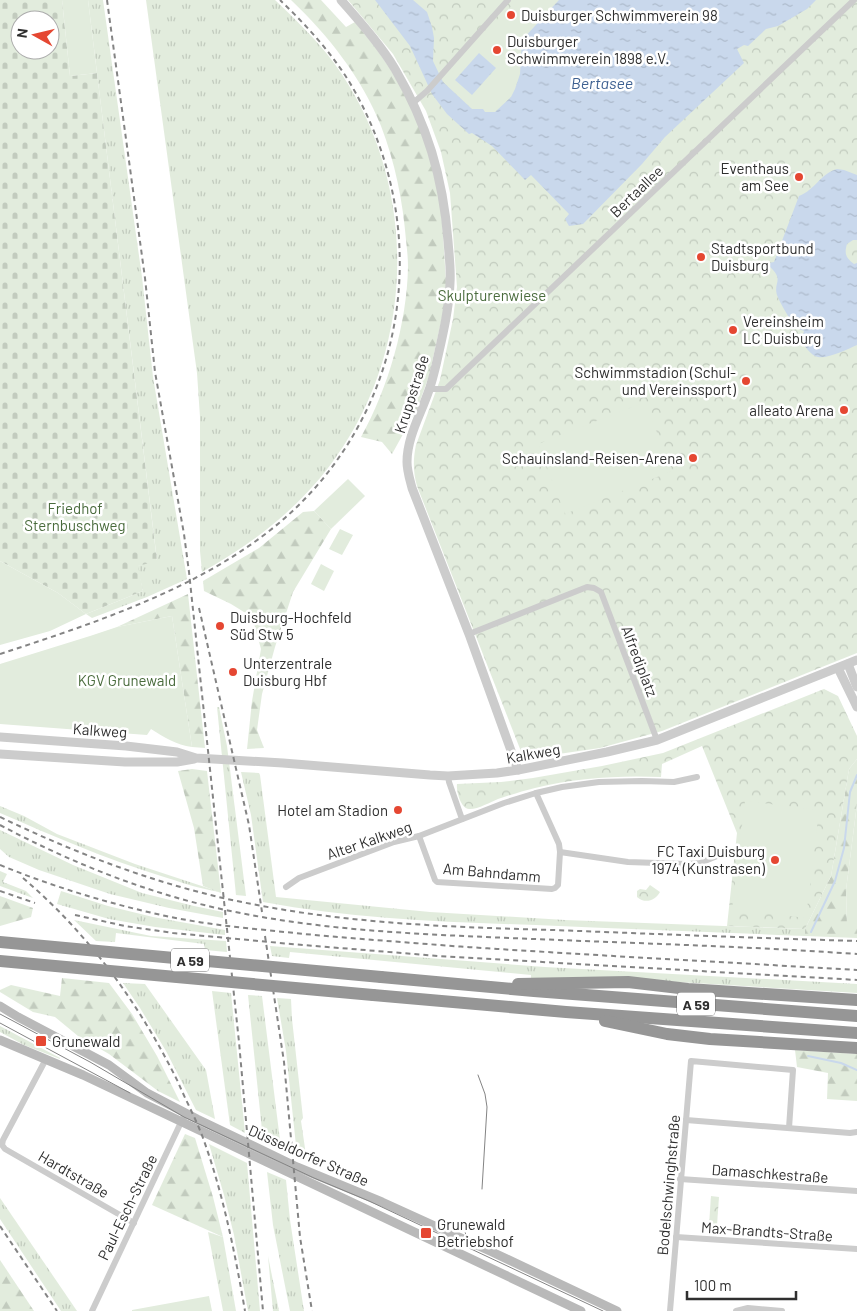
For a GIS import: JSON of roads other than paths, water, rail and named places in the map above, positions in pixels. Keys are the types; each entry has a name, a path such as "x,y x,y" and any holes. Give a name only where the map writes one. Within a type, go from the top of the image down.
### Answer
{"highway":[{"name":"A 59","path":"0,942 478,986 534,987 857,1016"},
{"name":"A 59","path":"0,961 566,1012 643,1024 857,1033"},
{"name":"A 59","path":"534,987 562,984 628,982 688,989 857,1000"},
{"path":"643,1024 710,1039 857,1048"}],"main road":[{"name":"Düsseldorfer Straße","path":"0,1006 109,1064 183,1118 581,1311"},
{"name":"Düsseldorfer Straße","path":"1,1040 380,1201 617,1311"}],"street":[{"name":"Kruppstraße","path":"342,0 378,44 394,68 413,103 433,152 440,178 450,281 448,305 429,389 410,438 408,468 412,488 469,634 518,770"},
{"path":"413,103 441,75 508,0"},
{"name":"Bertaallee","path":"429,389 446,389 854,0"},
{"name":"Alfrediplatz","path":"469,634 587,587 594,588 601,592 656,740"},
{"path":"853,662 857,687"},
{"name":"Kalkweg","path":"0,737 126,746 177,752 196,758 448,776 497,773 607,752 656,740 853,662"},
{"path":"838,668 857,707"},
{"name":"Kalkweg","path":"0,754 125,762 177,762 196,758"},
{"path":"448,776 462,820"},
{"path":"536,793 599,782 674,782 697,777"},
{"name":"Alter Kalkweg","path":"286,887 299,878 394,842 419,836 504,803 536,793"},
{"name":"Am Bahndamm","path":"419,836 435,880 439,883 552,890 558,885 559,844 536,793"},
{"path":"560,852 628,862 687,864 700,863 722,854"},
{"name":"Hardtstraße","path":"46,1059 3,1140 2,1146 134,1223"},
{"name":"Bodelschwinghstraße","path":"670,1311 691,1062 793,1070 789,1128"},
{"name":"Paul-Esch-Straße","path":"92,1311 183,1118"},
{"path":"686,1120 857,1132"},
{"name":"Damaschkestraße","path":"680,1179 857,1191"},
{"name":"Max-Brandts-Straße","path":"676,1237 857,1249"},
{"path":"736,1311 748,1308 782,1311"}],"water":[{"name":"Bertasee","path":"375,0 413,0 427,12 434,38 433,61 443,82 472,109 495,112 511,97 515,89 520,74 522,40 559,0 816,0 807,9 778,26 766,29 748,46 744,45 737,49 744,63 665,137 642,164 583,224 569,226 565,219 569,214 531,175 525,180 492,146 472,133 469,134 447,114 432,94 410,46"},
{"path":"479,53 496,68 472,95 455,80"},
{"path":"837,169 857,175 857,240 847,244 846,256 854,264 857,263 857,345 832,355 818,357 811,353 801,341 804,331 794,327 781,303 776,291 778,278 769,266 769,263 774,262 799,196 809,190 826,174"}],"waterway":[{"path":"811,932 835,881 844,848 850,792 857,775"},
{"path":"808,1056 841,1063 857,1070"}],"tram line":[{"path":"0,1014 90,1062 184,1117 314,1178 369,1201 603,1311"},
{"path":"0,1023 130,1093"},
{"path":"478,1075 485,1094 487,1107 482,1189"},
{"path":"464,1226 467,1241 474,1249"}],"railway":[{"path":"107,0 145,278 155,372 189,572 239,1042 263,1311"},
{"path":"0,654 103,619 171,590 204,574 264,535 312,491 350,441 377,385 394,326 400,265 394,203 378,142 350,83 318,39 280,0"},
{"path":"199,608 249,825 262,912"},
{"path":"0,817 81,853 165,883 223,898 306,913 429,925 857,941"},
{"path":"0,825 80,863 136,885 221,909 293,922 437,935 857,954"},
{"path":"0,865 61,888 124,906 203,923 336,937 452,946 857,970"},
{"path":"23,878 70,923 111,972 130,998 178,1082 200,1131 217,1180 233,1245 245,1311"},
{"path":"0,891 35,903"},
{"path":"75,915 125,926 173,933 291,944 438,956 857,980"},
{"path":"265,936 284,1062 300,1237 312,1311"},
{"path":"0,1226 57,1311"}],"place":[{"name":"Duisburger Schwimmverein 98","path":"511,15"},
{"name":"Duisburger Schwimmverein 1898 e.V.","path":"497,50"},
{"name":"Eventhaus am See","path":"799,177"},
{"name":"Stadtsportbund Duisburg","path":"701,257"},
{"name":"Vereinsheim LC Duisburg","path":"733,330"},
{"name":"Schwimmstadion (Schul- und Vereinssport)","path":"746,381"},
{"name":"alleato Arena","path":"844,410"},
{"name":"Schauinsland-Reisen-Arena","path":"693,458"},
{"name":"Duisburg-Hochfeld Süd Stw 5","path":"220,626"},
{"name":"Unterzentrale Duisburg Hbf","path":"233,672"},
{"name":"Hotel am Stadion","path":"398,810"},
{"name":"FC Taxi Duisburg 1974 (Kunstrasen)","path":"775,860"},
{"name":"Grunewald","path":"41,1041"},
{"name":"Grunewald Betriebshof","path":"426,1233"}],"park label":[{"name":"Skulpturenwiese","path":"492,295"},
{"name":"Friedhof Sternbuschweg","path":"75,516"},
{"name":"KGV Grunewald","path":"127,680"}]}
